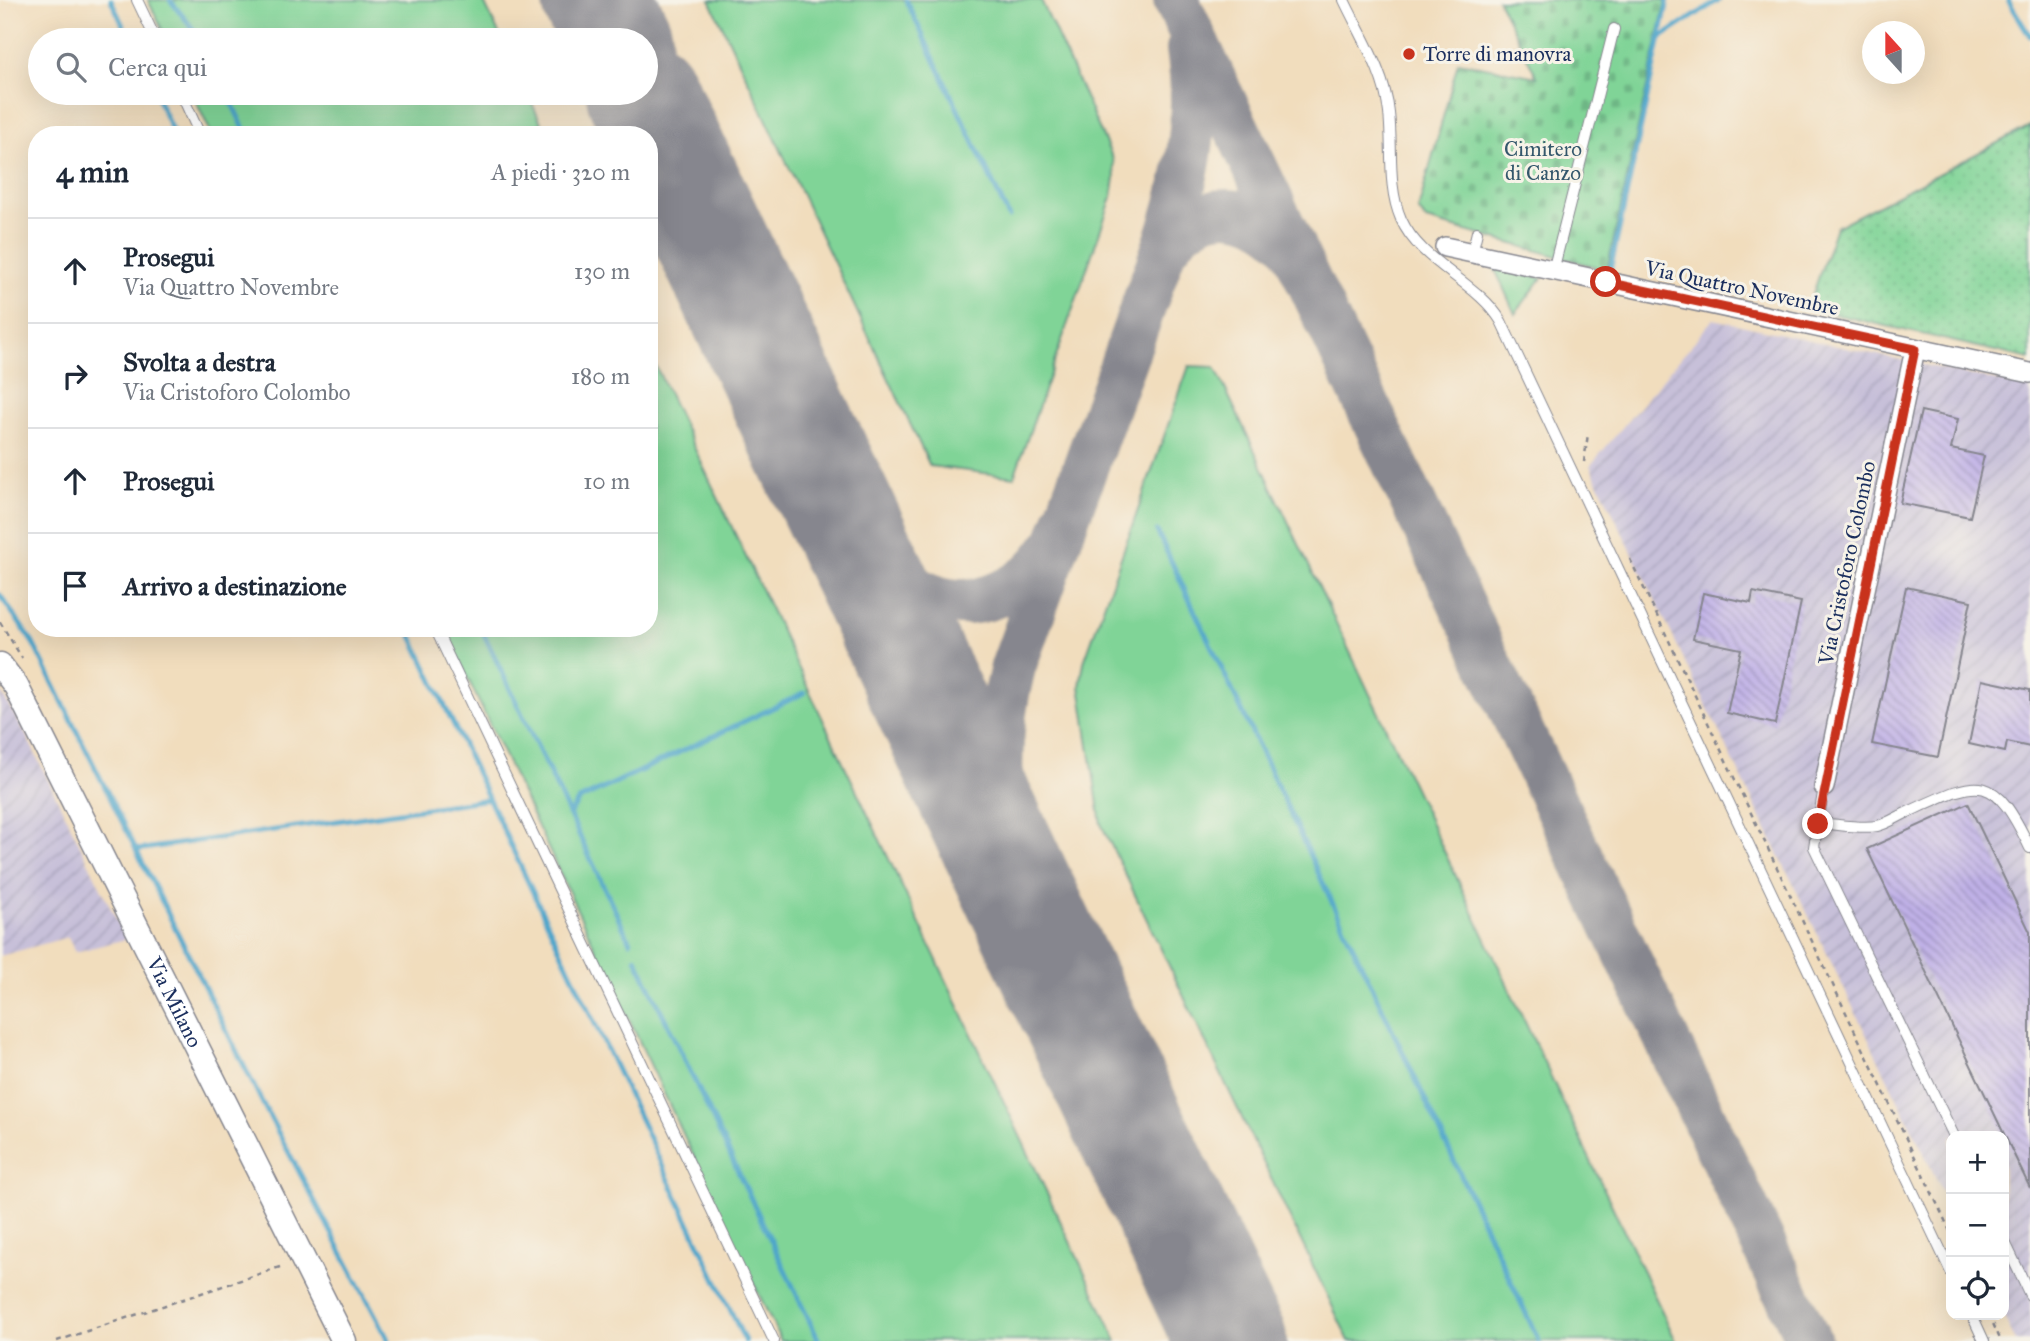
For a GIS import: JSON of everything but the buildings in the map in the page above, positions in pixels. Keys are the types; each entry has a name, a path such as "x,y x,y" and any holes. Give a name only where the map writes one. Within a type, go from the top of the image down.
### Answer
{"street":[{"name":"Via Quattro Novembre","path":"1438,251 1472,253 2030,373"},
{"name":"Via Cristoforo Colombo","path":"1824,787 1915,349"},
{"name":"Via Milano","path":"0,665 11,676 344,1341"}],"lane":[{"path":"137,0 150,28"},
{"path":"1344,0 1384,86 1389,112 1396,204 1401,220 1438,251 1501,321 1946,1261"},
{"path":"1553,271 1614,29"},
{"path":"187,105 197,126"},
{"path":"1472,253 1477,232"},
{"path":"439,637 774,1341"},
{"path":"1824,787 1814,847 1952,1131"},
{"path":"1818,824 1877,826 1956,790 1972,787 1994,792 2004,800 2030,848"},
{"path":"2009,1251 2030,1295"},
{"path":"1974,1320 1984,1341"}],"path":[{"path":"1583,464 1588,434"},
{"path":"1626,552 1946,1223"},
{"path":"57,1341 302,1260"},
{"path":"1991,1320 2001,1341"}],"shaded area":[{"path":"1713,319 2030,388 2030,1341 2016,1341 2006,1320 2009,1320 2009,1131 1946,1131 1946,1199 1590,466"},
{"path":"0,691 25,733 126,939 75,952 68,937 0,956"}],"green space":[{"path":"148,0 483,0 496,28 161,28"},
{"path":"710,0 1041,0 1113,159 1115,178 1112,197 1014,477 930,466"},
{"name":"Cimitero di Canzo","path":"1498,0 1666,0 1607,270 1426,220 1418,210 1458,62 1537,77"},
{"path":"198,105 533,105 543,126 208,126"},
{"path":"2030,126 2030,359 1808,308 1836,227"},
{"path":"1495,269 1542,278 1515,314"},
{"path":"1189,366 1215,367 1676,1341 1349,1341 1101,824 1080,686 1084,662"},
{"path":"658,371 1117,1341 781,1341 448,637 658,637"}],"waterway":[{"path":"111,0 124,28"},
{"path":"170,0 192,28"},
{"path":"906,0 1009,217"},
{"path":"1609,276 1668,0"},
{"path":"1660,38 1719,0"},
{"path":"2008,0 2030,36"},
{"path":"160,105 170,126"},
{"path":"233,105 243,126"},
{"path":"1157,531 1539,1341"},
{"path":"0,595 28,636"},
{"path":"29,637 263,1104 389,1341"},
{"path":"412,637 745,1341"},
{"path":"485,637 630,942"},
{"path":"569,814 579,800 804,693"},
{"path":"136,850 489,799"},
{"path":"636,958 819,1341"}],"taxiway":[{"path":"1176,0 1809,1341"},
{"path":"1164,249 1180,199 1190,150 1193,102 1189,49"},
{"path":"1016,885 1002,802 1001,750 1006,696 1013,667 1163,252 1177,234 1193,222 1209,214 1226,212 1243,214 1260,221 1293,247"},
{"path":"843,519 890,570 908,584 948,601 970,602 1003,592 1034,571 1052,549"}],"runway":[{"path":"598,0 611,28"},
{"path":"648,105 658,126"},
{"path":"658,127 1231,1341"}],"place":[{"name":"Torre di manovra","path":"1409,54"}],"route":[{"path":"1606,282 1915,349 1818,824"}]}
